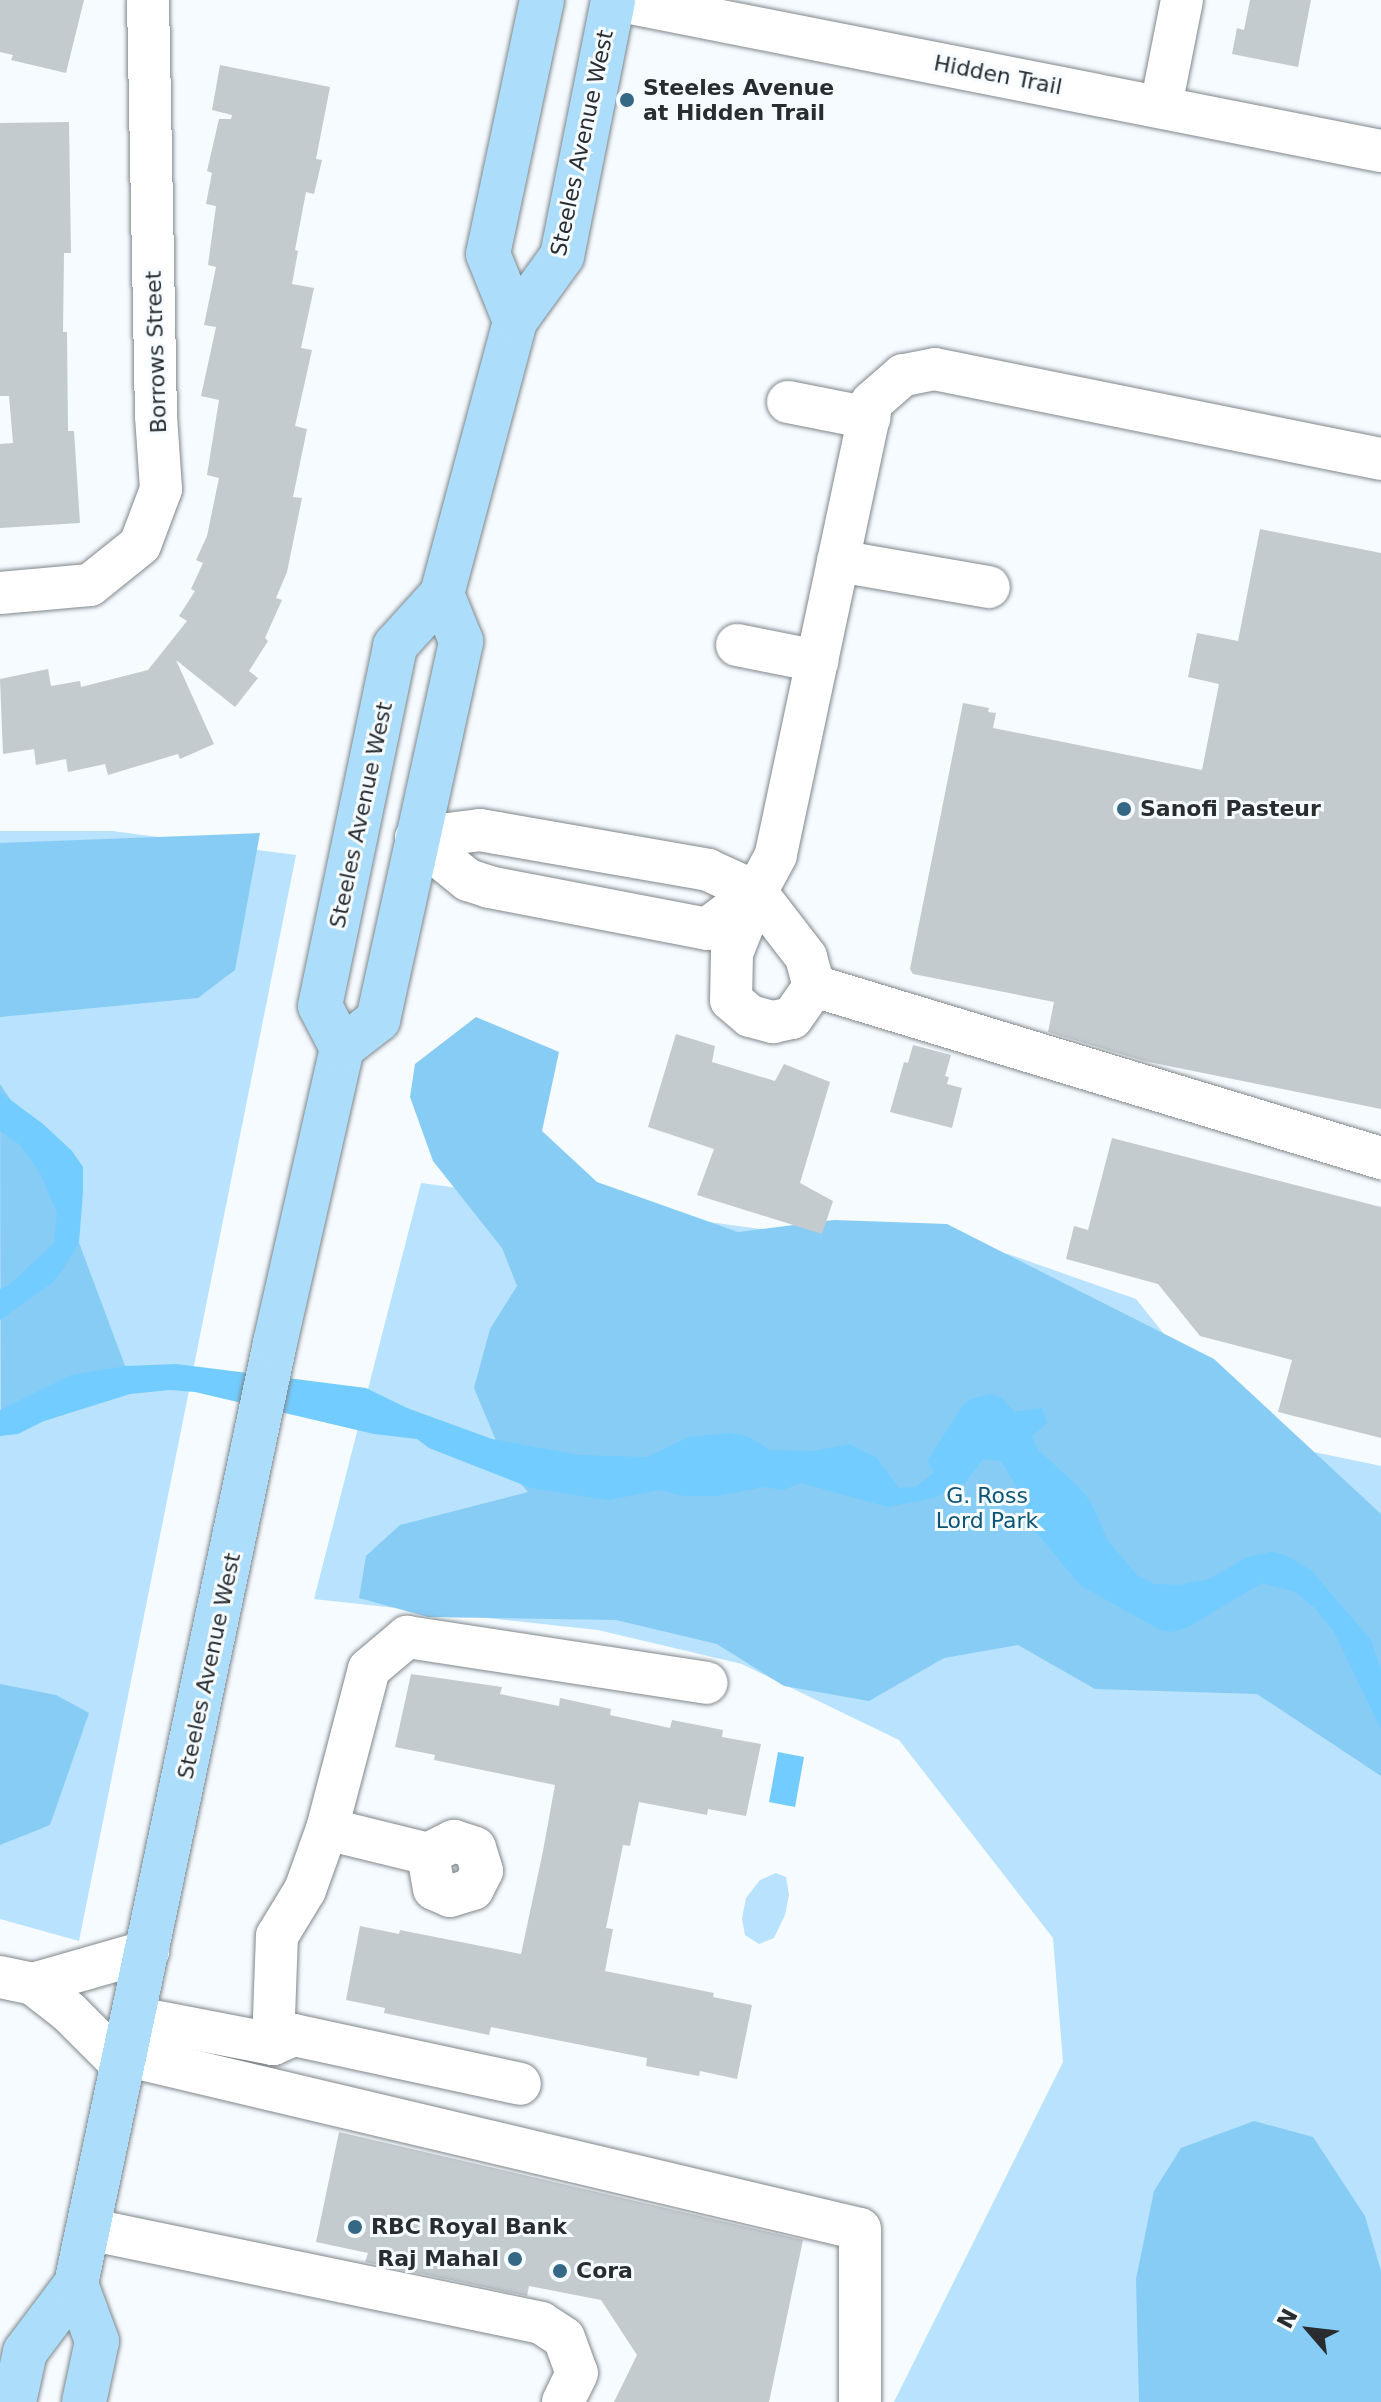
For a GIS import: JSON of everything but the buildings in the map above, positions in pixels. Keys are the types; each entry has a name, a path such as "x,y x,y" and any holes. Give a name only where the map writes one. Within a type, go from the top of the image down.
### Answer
{"main road":[{"path":"515,321 488,254 542,0"},
{"name":"Steeles Avenue West","path":"14,2402 25,2352 76,2284 88,2229 275,1343 342,1048 320,1006 395,646 442,594 515,321 562,256 614,0"},
{"path":"342,1048 378,1020 406,903 416,838 433,779 461,641 442,594"},
{"path":"359,824 416,838"},
{"path":"76,2284 97,2341 84,2402"}],"street":[{"name":"Borrows Street","path":"0,593 90,585 140,545 161,489 156,416 148,0"},
{"name":"Hidden Trail","path":"614,0 1381,151"},
{"path":"1161,106 1182,0"},
{"path":"416,838 480,830 708,870 756,892 806,957 814,986 792,1018 773,1022 750,1016 731,1000 732,953 756,892 776,855 872,402 903,375 935,369 1381,459"},
{"path":"788,402 869,418"},
{"path":"838,561 989,587"},
{"path":"737,645 817,661"},
{"path":"416,838 468,880 489,887 707,929 756,892"},
{"path":"814,986 1381,1158"},
{"path":"273,2044 277,1936 305,1890 327,1829 369,1669 407,1637 706,1683"},
{"path":"327,1829 428,1854"},
{"path":"16,1980 148,1951"},
{"path":"16,1980 127,2046 860,2229 860,2402"},
{"path":"127,2046 273,2044 294,2035 520,2084"},
{"path":"88,2229 541,2323 564,2338 577,2373 563,2402"}],"green space":[{"path":"0,831 112,831 296,855 79,1941 0,1919"},
{"path":"260,833 235,970 198,998 0,1017 0,843"},
{"path":"476,1017 559,1052 542,1131 597,1182 738,1232 834,1220 947,1224 1214,1359 1381,1514 1381,1776 1257,1694 1095,1689 1018,1645 944,1658 869,1701 784,1686 717,1644 616,1620 428,1617 359,1598 366,1556 400,1525 528,1492 507,1467 474,1388 490,1329 517,1286 502,1248 433,1161 410,1097 415,1064"},
{"path":"0,1084 44,1149 127,1371 90,1405 1,1436"},
{"name":"G. Ross Lord Park","path":"421,1183 871,1244 1008,1254 1136,1299 1197,1375 1290,1447 1381,1466 1381,2402 894,2402 1063,2062 1053,1938 899,1740 742,1664 598,1630 314,1599"},
{"path":"0,1684 56,1695 89,1713 50,1825 0,1845"},
{"path":"776,1873 786,1877 789,1895 785,1915 774,1938 759,1944 745,1935 742,1919 746,1898 760,1880"},
{"path":"1254,2121 1313,2137 1365,2216 1381,2271 1381,2402 1139,2402 1136,2279 1154,2191 1181,2148"}],"shaded area":[{"path":"0,1092 43,1124 72,1151 83,1167 83,1192 79,1242 64,1268 52,1283 0,1320 0,1289 9,1285 54,1243 57,1213 40,1173 20,1145 0,1131"},
{"path":"176,1364 366,1388 407,1408 492,1439 579,1455 647,1457 689,1437 729,1433 749,1437 770,1450 814,1451 849,1444 877,1458 899,1488 916,1487 934,1472 927,1461 963,1405 971,1399 992,1394 1002,1398 1015,1412 1042,1408 1047,1423 1032,1436 1038,1450 1090,1501 1108,1541 1137,1575 1155,1584 1179,1585 1209,1579 1247,1557 1271,1552 1285,1555 1311,1570 1371,1640 1381,1670 1381,1729 1334,1632 1315,1608 1295,1592 1262,1583 1188,1627 1172,1632 1160,1630 1080,1585 1031,1526 1025,1500 1001,1461 983,1459 965,1483 934,1498 888,1507 801,1483 783,1490 764,1487 716,1496 684,1496 659,1490 609,1500 531,1488 429,1448 417,1439 374,1434 195,1392 170,1390 130,1394 44,1421 18,1434 0,1436 0,1410 71,1375 126,1366"},
{"path":"778,1752 804,1757 795,1807 769,1802"}],"place":[{"name":"Steeles Avenue at Hidden Trail","path":"627,100"},
{"name":"Sanofi Pasteur","path":"1124,809"},
{"name":"RBC Royal Bank","path":"355,2227"},
{"name":"Raj Mahal","path":"515,2259"},
{"name":"Cora","path":"560,2271"}]}
